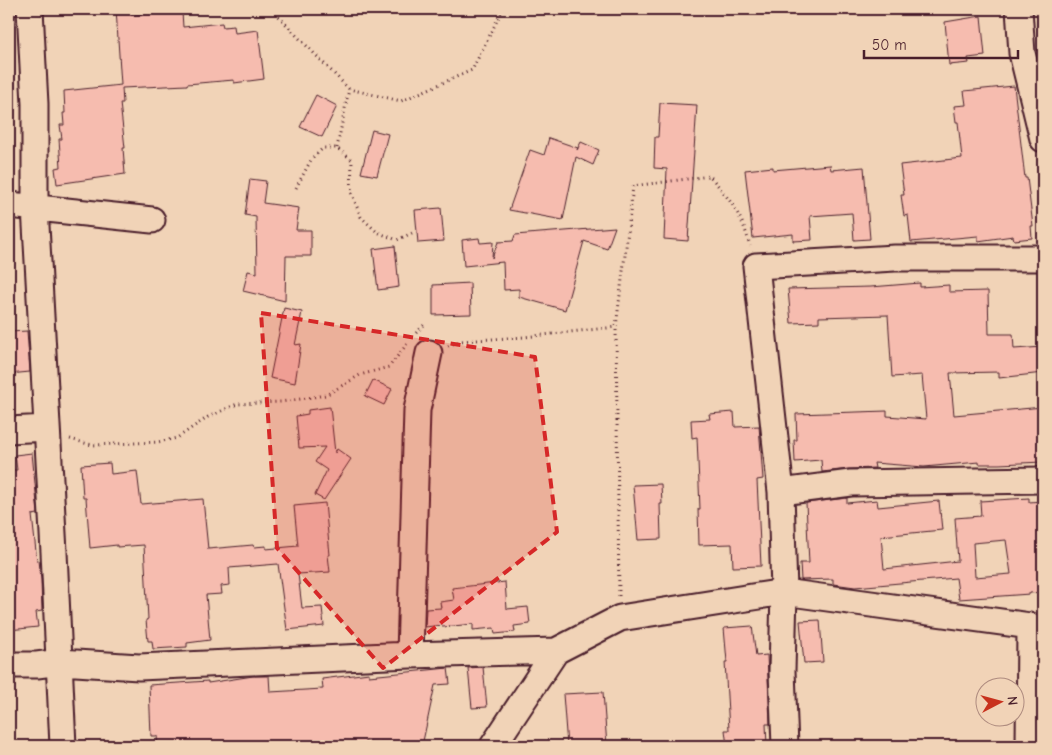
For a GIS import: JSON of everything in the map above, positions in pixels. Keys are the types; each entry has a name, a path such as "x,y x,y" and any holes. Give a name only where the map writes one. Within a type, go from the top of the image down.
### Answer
{"street":[{"path":"30,9 36,104 35,207 63,746"},
{"path":"1019,9 1022,53 1043,139"},
{"path":"9,205 152,220"},
{"path":"785,746 782,671 784,592 781,492 756,266 895,258 1043,258"},
{"path":"410,655 417,410 430,352"},
{"path":"9,430 47,428"},
{"path":"781,492 851,483 1043,480"},
{"path":"9,665 37,665 60,662 139,667 410,655 556,651 620,618 784,592 1036,627 1029,746"},
{"path":"493,746 556,651"}],"path":[{"path":"272,9 349,89 401,100 472,70 503,9"},
{"path":"337,148 349,89"},
{"path":"296,188 311,160 323,148 337,148 352,160 351,192 361,217 377,232 397,240 412,233"},
{"path":"620,618 616,327 633,186 710,176 731,201 745,226 756,266"},
{"path":"47,428 65,437 92,445 158,442 177,438 208,416 236,404 281,402 326,395 360,375 388,367 408,343 430,352 460,341 524,337 616,327"}],"highlighted area":[{"path":"261,313 535,357 557,532 383,668 277,548"}],"building":[{"path":"116,9 131,9 132,15 182,12 183,27 222,23 223,27 234,26 235,33 258,30 264,79 234,83 234,80 187,85 122,88 123,103 120,103 125,148 123,148 125,174 57,184 55,168 61,167 59,139 62,139 60,125 64,125 64,91 121,85"},
{"path":"981,16 985,56 968,58 969,63 949,65 945,22"},
{"path":"1014,86 1033,226 1031,226 1032,238 1014,240 1013,236 978,241 978,236 911,242 908,215 904,216 901,195 904,195 900,165 962,158 958,122 956,122 954,106 966,105 964,91"},
{"path":"316,95 337,106 322,137 300,127"},
{"path":"660,103 697,105 688,241 664,239 667,169 654,168 655,137 658,137"},
{"path":"372,130 388,134 377,176 361,173"},
{"path":"549,138 578,148 581,142 599,150 593,165 576,157 563,220 509,210 530,150 544,155"},
{"path":"830,165 831,170 864,167 870,239 854,240 852,213 810,216 812,240 793,241 793,234 753,238 745,170 773,167 773,170"},
{"path":"250,179 266,181 263,203 299,208 296,230 311,230 311,256 286,256 285,301 243,291 248,271 257,273 256,217 245,215"},
{"path":"441,208 444,241 418,243 415,210"},
{"path":"615,227 607,249 584,241 565,310 519,297 519,289 504,290 503,262 464,266 462,240 479,238 480,243 493,242 492,258 498,242 513,241 515,235"},
{"path":"395,246 399,287 378,290 373,249"},
{"path":"470,283 471,314 433,315 433,285"},
{"path":"920,283 920,287 949,285 949,292 988,291 989,334 1013,334 1014,349 1043,347 1043,373 999,378 999,372 950,373 954,415 1043,407 1043,462 979,464 979,462 924,467 874,463 875,468 822,472 821,460 795,462 794,440 797,440 796,414 887,411 887,416 926,419 922,375 892,377 888,315 819,317 819,322 791,323 788,289 871,287"},
{"path":"284,308 302,312 295,345 301,344 295,383 270,378"},
{"path":"27,331 30,372 9,374 9,332"},
{"path":"373,380 392,389 384,405 365,396"},
{"path":"330,407 335,453 337,449 351,459 324,500 315,495 327,470 315,462 325,447 299,448 296,416 308,414 308,410"},
{"path":"734,412 735,427 759,426 763,479 757,480 761,566 733,567 732,544 699,545 698,509 700,509 697,437 692,438 691,420 710,419 709,414"},
{"path":"32,453 38,514 32,515 37,561 39,560 42,611 36,612 38,627 9,630 9,480 12,479 11,470 17,470 15,455"},
{"path":"110,463 111,474 137,471 141,504 203,499 208,549 253,545 254,547 266,546 266,549 298,546 294,506 325,503 330,572 298,574 302,608 322,607 324,626 287,630 278,564 229,568 230,585 221,586 222,594 206,595 210,640 187,643 187,647 153,649 152,641 148,641 146,620 148,619 144,545 90,548 86,498 83,498 81,465"},
{"path":"661,484 661,539 638,540 633,485"},
{"path":"847,498 847,503 877,500 878,507 939,501 942,530 881,536 884,569 958,561 955,518 981,516 980,501 1029,498 1029,502 1043,501 1043,592 959,599 956,578 855,587 833,584 833,579 801,580 800,563 809,563 806,503","holes":["1006,540 1011,574 975,577 973,543"]},
{"path":"505,582 507,609 528,607 530,624 514,626 515,632 495,634 494,628 473,630 473,624 425,627 426,609 441,608 440,602 454,600 452,588"},
{"path":"820,620 823,662 804,663 800,621"},
{"path":"752,626 756,656 767,655 770,724 766,724 767,746 727,746 725,730 729,730 724,628"},
{"path":"483,667 487,707 472,708 468,668"},
{"path":"448,668 450,684 435,685 422,746 399,742 365,741 365,746 158,746 157,736 151,736 149,685 208,681 208,683 253,676 269,676 270,692 323,689 322,679 369,673 369,676"},
{"path":"603,692 607,746 567,746 563,694"}]}
